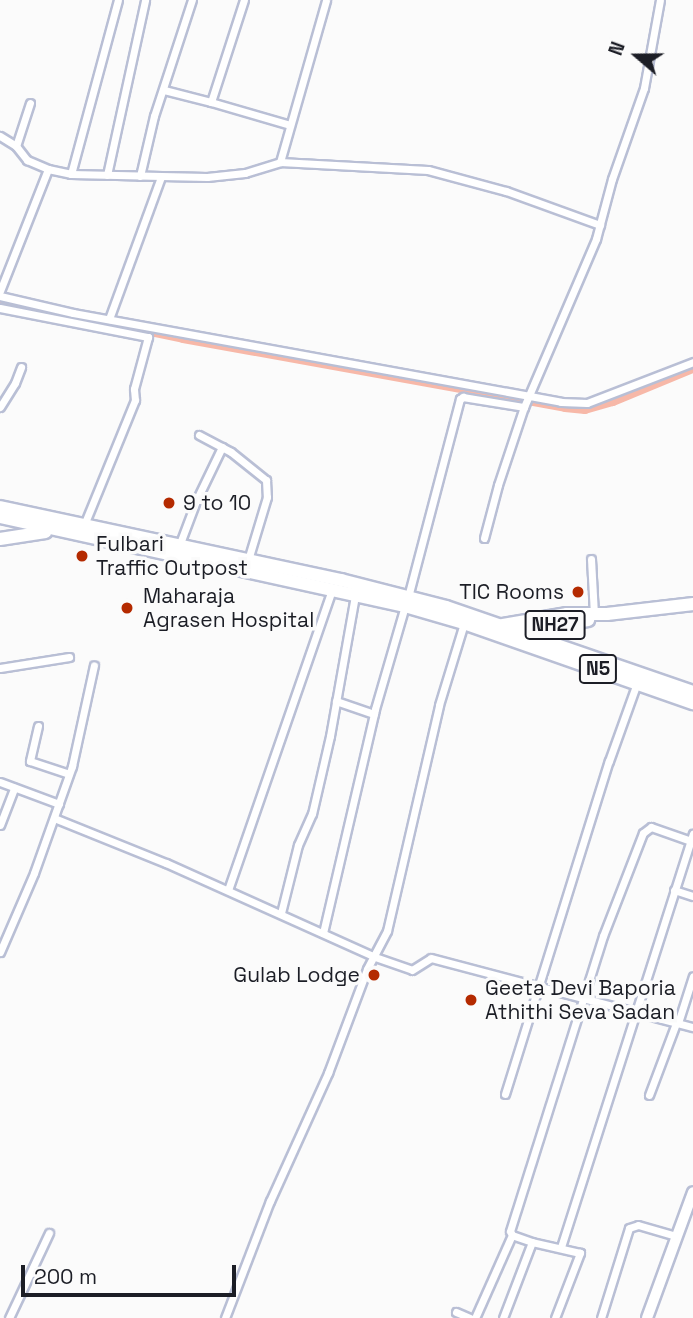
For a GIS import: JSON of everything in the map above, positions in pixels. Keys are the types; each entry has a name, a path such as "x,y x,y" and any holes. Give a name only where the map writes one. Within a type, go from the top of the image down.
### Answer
{"highway":[{"name":"NH27","path":"0,507 247,561 406,601 502,631 598,615 693,604"},
{"name":"NH27","path":"0,517 355,595 406,601 486,631 520,631 571,623 598,615"},
{"name":"NH27","path":"0,539 32,532 66,531"},
{"path":"565,646 565,635 571,623"},
{"name":"N5","path":"502,631 693,703"},
{"name":"N5","path":"520,631 693,692"}],"main road":[{"path":"648,1318 693,1192"}],"street":[{"path":"71,174 118,0"},
{"path":"107,175 145,0"},
{"path":"140,176 192,0"},
{"path":"211,102 244,0"},
{"path":"280,162 326,0"},
{"path":"484,538 524,407 590,259 644,88 660,0"},
{"path":"164,90 290,125"},
{"path":"16,146 30,103"},
{"path":"0,136 16,146 27,160 47,169 71,174 219,177 280,162 428,170 506,191 600,225"},
{"path":"47,169 0,294 109,320 528,397 587,403 693,362"},
{"path":"109,320 161,177"},
{"path":"0,308 148,337 134,389 135,400 84,525"},
{"path":"0,407 15,383 20,367"},
{"path":"323,933 374,714 460,399 463,397 524,407"},
{"path":"199,435 222,447 266,480 269,489 247,561"},
{"path":"179,546 196,501 222,447"},
{"path":"591,559 598,615"},
{"path":"228,890 332,590"},
{"path":"281,914 298,845 312,814 355,595"},
{"path":"225,1318 270,1201 328,1073 387,930 439,705 464,623"},
{"path":"0,668 69,657"},
{"path":"0,950 69,774 94,665"},
{"path":"505,1094 637,683"},
{"path":"336,701 374,714"},
{"path":"38,726 30,761 69,774"},
{"path":"0,782 59,804"},
{"path":"0,825 14,788"},
{"path":"54,818 228,890 375,957 415,970 431,958 693,1027"},
{"path":"475,1318 512,1235 510,1231 582,999 643,832 651,827 692,837 561,1247"},
{"path":"674,890 693,896"},
{"path":"649,1095 693,976"},
{"path":"601,1318 629,1228 638,1225 676,1236"},
{"path":"9,1318 49,1233"},
{"path":"512,1235 577,1252 580,1258 555,1318"},
{"path":"503,1318 532,1242"},
{"path":"456,1312 470,1318"}],"waterway":[{"path":"0,301 183,339 585,410 613,402 693,369"}],"place":[{"name":"9 to 10","path":"169,503"},
{"name":"Fulbari Traffic Outpost","path":"82,556"},
{"name":"TIC Rooms","path":"578,592"},
{"name":"Maharaja Agrasen Hospital","path":"127,608"},
{"name":"Gulab Lodge","path":"374,975"},
{"name":"Geeta Devi Baporia Athithi Seva Sadan","path":"471,1000"}]}
